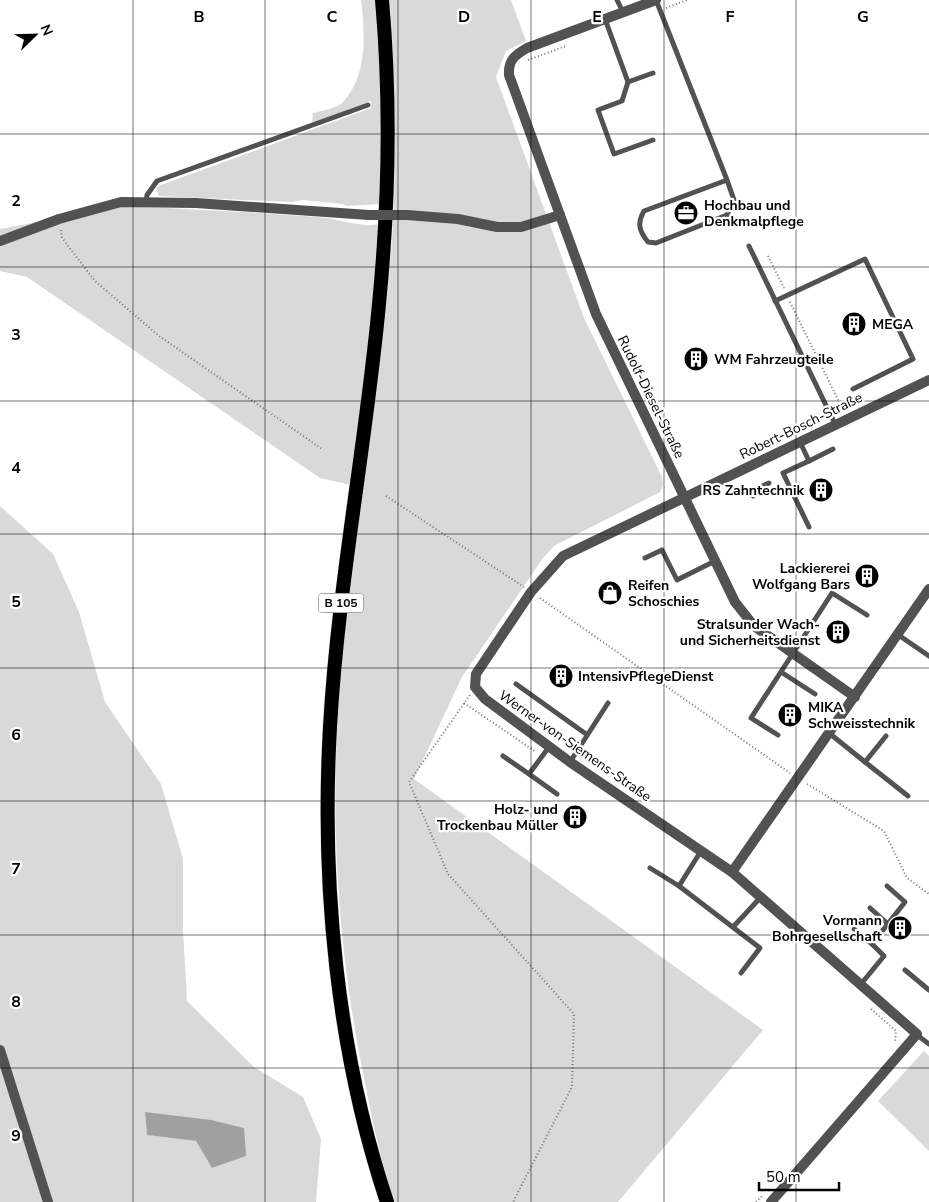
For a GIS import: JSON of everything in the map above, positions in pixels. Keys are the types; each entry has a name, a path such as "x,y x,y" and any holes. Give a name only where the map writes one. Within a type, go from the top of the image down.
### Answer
{"highway":[{"name":"B 105","path":"382,0 388,128 384,238 371,381 336,654 328,778 331,897 345,1019 370,1141 387,1202"}],"street":[{"path":"605,19 656,0"},
{"name":"Rudolf-Diesel-Straße","path":"605,19 527,48 515,55 509,65 509,75 596,314 715,561 745,616 754,626 792,654 855,697"},
{"path":"0,241 59,219 121,202 196,203 458,219 497,227 522,227 560,215"},
{"name":"Robert-Bosch-Straße","path":"685,498 929,380"},
{"path":"475,686 476,674 532,592 563,556 685,498"},
{"path":"732,872 929,589"},
{"name":"Werner-von-Siemens-Straße","path":"475,686 484,699 570,762 732,872 762,896 917,1034"},
{"path":"771,1202 917,1034"},
{"path":"0,1050 44,1199"}],"lane":[{"path":"616,0 623,12"},
{"path":"656,0 727,180 734,200 727,215 656,243 648,242 640,233 638,220 644,211 727,180"},
{"path":"605,19 628,82 622,101 598,110 614,154 652,140"},
{"path":"628,82 653,73"},
{"path":"146,202 147,195 157,182 368,105"},
{"path":"749,246 836,424"},
{"path":"775,301 865,258 913,359 853,389"},
{"path":"799,442 808,461"},
{"path":"809,527 783,473 833,449"},
{"path":"753,496 756,490 768,483"},
{"path":"645,558 662,550 677,580 715,561"},
{"path":"778,735 751,718 832,593 866,615"},
{"path":"896,634 929,656"},
{"path":"781,672 815,694"},
{"path":"516,684 586,734"},
{"path":"570,762 586,734 608,703"},
{"path":"829,733 908,796"},
{"path":"865,762 886,736"},
{"path":"529,774 549,746"},
{"path":"503,756 557,794"},
{"path":"679,886 702,851"},
{"path":"650,868 679,886 760,948 741,973"},
{"path":"872,944 905,902 887,886"},
{"path":"733,928 762,896"},
{"path":"870,908 888,924"},
{"path":"854,929 884,956 861,985"},
{"path":"905,970 929,990"},
{"path":"917,1034 929,1044"}],"path":[{"path":"59,219 62,238 95,280 159,336 322,449"},
{"path":"768,256 847,418"},
{"path":"386,496 532,592 798,778 884,832 907,878 929,894"},
{"path":"475,686 409,782 448,874 574,1014 572,1087 513,1202"},
{"path":"464,703 542,756"},
{"path":"868,1006 896,1031 895,1044"},
{"path":"756,1202 768,1188"}],"shaded area":[{"path":"361,0 377,0 381,41 381,204 346,206 343,204 303,200 292,202 159,196 156,188 161,185 371,108 371,101 312,123 313,113 342,103 356,81 363,54 364,40"},
{"path":"390,0 511,0 526,41 506,51 496,77 584,318 662,477 663,485 660,492 554,546 543,558 462,677 414,779 763,1030 618,1202 394,1202 381,1156 355,1031 342,936 338,888 335,793 336,745 343,640 380,357 392,243 394,121"},
{"path":"122,206 292,215 364,225 380,224 371,323 351,485 320,478 27,277 0,271 0,229"},
{"path":"0,506 53,554 79,612 105,702 161,784 183,859 183,931 187,1001 254,1067 303,1097 321,1139 316,1202 0,1202","holes":["145,1112 166,1115 246,1156 212,1168 196,1141 147,1135"]},
{"path":"924,1051 929,1056 929,1151 878,1101"},
{"path":"145,1112 211,1120 244,1128 246,1156 212,1168 196,1141 147,1135"}],"place":[{"name":"Hochbau und Denkmalpflege","path":"686,213"},
{"name":"MEGA","path":"854,324"},
{"name":"WM Fahrzeugteile","path":"696,359"},
{"name":"RS Zahntechnik","path":"821,490"},
{"name":"Lackiererei Wolfgang Bars","path":"867,576"},
{"name":"Reifen Schoschies","path":"610,593"},
{"name":"Stralsunder Wach- und Sicherheitsdienst","path":"838,632"},
{"name":"IntensivPflegeDienst","path":"561,676"},
{"name":"MIKA Schweisstechnik","path":"790,715"},
{"name":"Holz- und Trockenbau Müller","path":"575,817"},
{"name":"Vormann Bohrgesellschaft","path":"900,928"}]}
